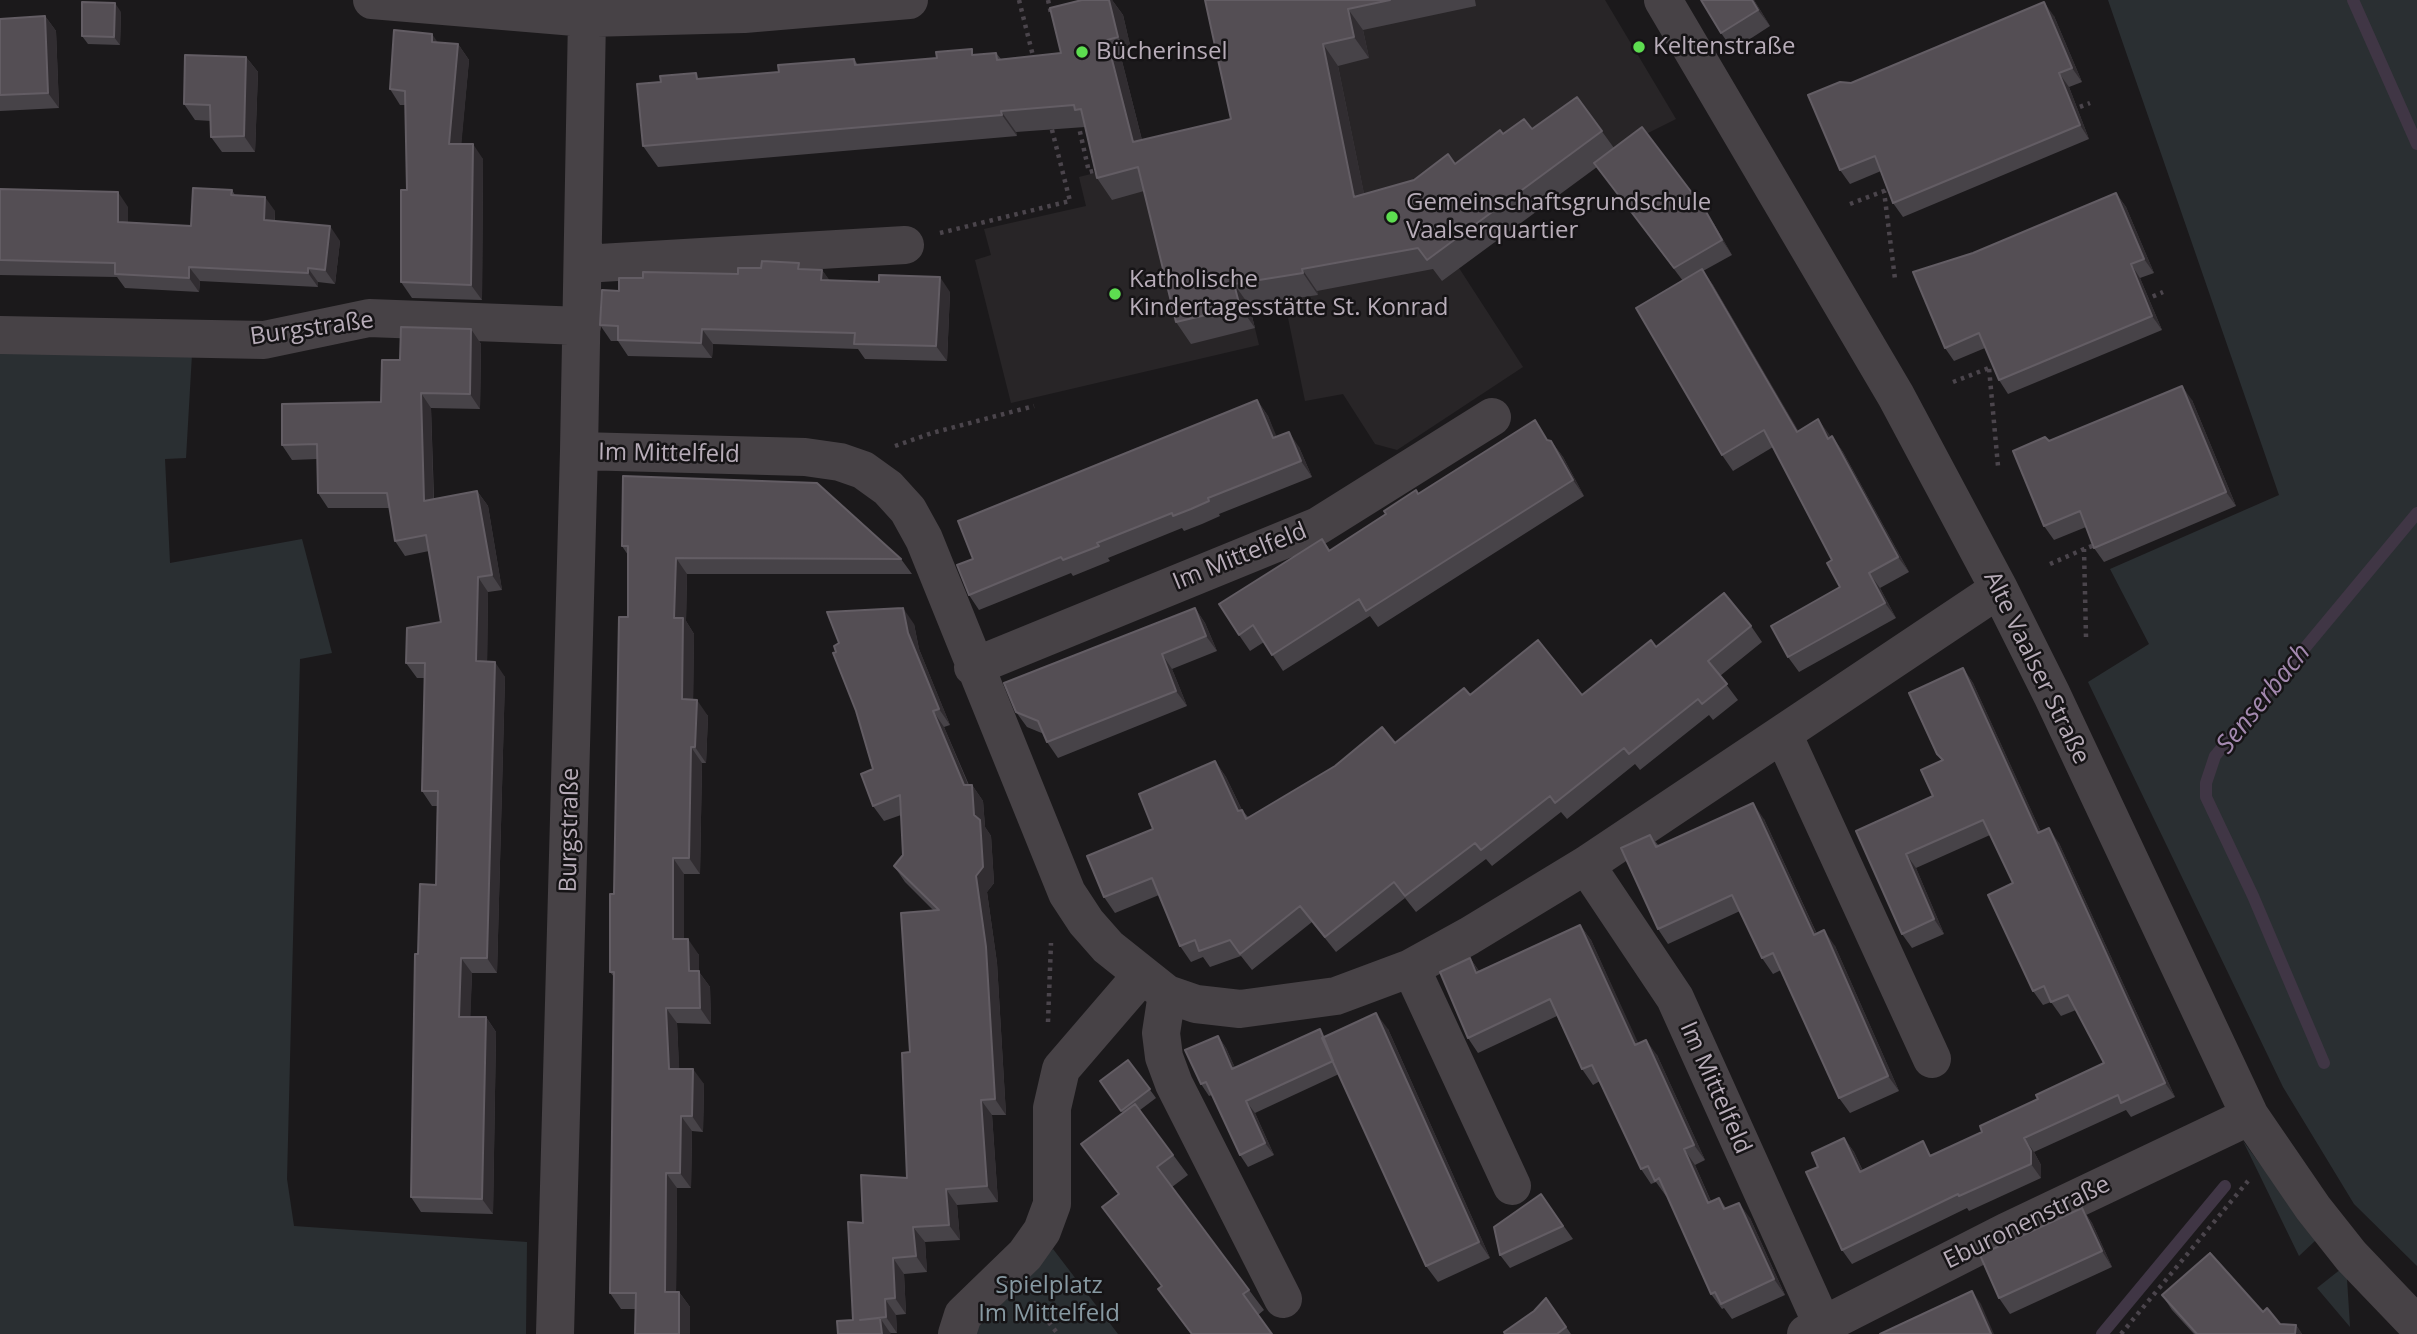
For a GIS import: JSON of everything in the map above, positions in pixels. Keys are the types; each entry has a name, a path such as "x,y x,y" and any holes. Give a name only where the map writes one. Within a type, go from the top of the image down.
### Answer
{"street":[{"path":"372,0 744,15 909,0"},
{"name":"Alte Vaalser Straße","path":"1663,0 1896,396 1998,589 2052,695 2250,1116 2312,1209 2351,1256 2417,1325"},
{"name":"Burgstraße","path":"555,1334 589,9"},
{"path":"583,264 905,245"},
{"name":"Burgstraße","path":"0,335 264,340 369,318 582,326"},
{"name":"Im Mittelfeld","path":"973,667 1318,526 1492,418"},
{"name":"Im Mittelfeld","path":"579,451 805,457 840,462 863,470 888,488 913,520 924,540 973,667 1068,893 1093,930 1154,985 1196,1004 1240,1009 1336,996 1411,968 1586,865 1998,589"},
{"path":"1783,734 1932,1059"},
{"name":"Im Mittelfeld","path":"1586,865 1675,998 1814,1329"},
{"path":"1411,968 1512,1186"},
{"path":"957,1334 963,1315 1025,1255 1042,1231 1052,1205 1052,1108 1061,1069 1154,985"},
{"path":"1154,985 1164,1057 1174,1084 1283,1299"},
{"name":"Eburonenstraße","path":"1814,1329 2006,1231 2250,1116"}],"path":[{"path":"1019,0 1036,67"},
{"path":"1048,0 1055,26"},
{"path":"2065,114 2090,103"},
{"path":"1077,119 1089,172 1103,168"},
{"path":"905,245 933,235 1070,201 1050,121"},
{"path":"1850,204 1897,185"},
{"path":"1884,191 1895,279"},
{"path":"2138,303 2163,292"},
{"path":"1953,382 2001,362"},
{"path":"1989,368 1998,466"},
{"path":"863,470 901,443 1034,406"},
{"path":"2050,564 2108,538"},
{"path":"2084,549 2086,636"},
{"path":"1061,1069 1048,1030 1047,980 1049,951 1068,893"},
{"path":"2121,1334 2252,1177"}],"shaded area":[{"name":"Gemeinschaftsgrundschule Vaalserquartier","path":"1279,0 1605,0 1676,119 1614,150 1459,268 1523,367 1397,450 1375,444 1343,394 1305,401 1284,298"},
{"name":"Katholische Kindertagesstätte St. Konrad","path":"1210,144 1259,345 1011,403 975,260 991,255 984,229 1086,206 1079,177"}],"green space":[{"path":"2108,0 2417,0 2417,1266 2354,1204 2283,1087 2088,682 2149,644 2110,569 2279,495"},
{"path":"0,351 192,354 186,458 165,459 170,563 302,539 332,653 300,659 287,1179 294,1226 527,1242 526,1334 0,1334"},
{"path":"2243,1141 2316,1240 2299,1256"},
{"name":"Spielplatz Im Mittelfeld","path":"1053,1249 1118,1334 969,1334 983,1316"},
{"path":"2341,1269 2347,1279 2350,1327 2317,1288"}],"building":[{"path":"1082,0 1109,0 1118,37 1107,40 1133,142 1231,119 1205,0 1390,0 1348,9 1354,37 1323,44 1354,197 1414,180 1448,154 1455,164 1500,130 1503,134 1524,119 1532,129 1577,97 1602,131 1427,260 1418,248 1302,269 1303,273 1234,284 1240,307 1176,322 1138,167 1097,178 1081,109 1075,110 1074,105 1001,111 1002,115 643,146 637,84 661,82 660,76 696,73 697,79 779,72 778,65 854,59 855,65 937,58 936,52 972,49 972,55 996,53 997,60 1061,53 1050,8"},
{"path":"1701,0 1752,0 1758,10 1721,33"},
{"path":"82,2 115,3 114,37 82,36"},
{"path":"2044,2 2072,68 2059,73 2080,125 1893,203 1875,156 1840,170 1808,95 1840,82 1851,83"},
{"path":"45,16 48,93 0,95 0,19"},
{"path":"394,30 432,34 432,42 458,44 449,144 473,144 471,285 401,282 401,190 407,190 405,91 390,89"},
{"path":"185,55 246,57 244,136 211,137 210,105 184,104"},
{"path":"1642,127 1705,210 1722,240 1674,268 1594,163"},
{"path":"193,188 232,190 231,195 265,197 264,220 330,226 325,270 308,268 308,273 189,267 189,278 115,274 115,263 0,260 0,189 118,192 118,222 191,226"},
{"path":"2116,193 2144,259 2131,264 2152,316 1999,380 1979,333 1945,348 1913,272 1973,253"},
{"path":"762,261 799,263 798,269 822,270 821,280 879,282 879,275 940,277 936,346 854,344 855,333 702,329 701,343 618,340 618,326 600,325 602,290 619,291 619,278 643,278 643,272 738,274 738,268 761,268"},
{"path":"1702,269 1797,432 1818,419 1828,439 1832,436 1898,557 1869,573 1885,603 1788,657 1771,626 1840,587 1827,563 1832,560 1764,430 1722,455 1636,308"},
{"path":"401,327 471,329 470,394 421,393 424,501 477,491 492,575 478,577 476,661 495,662 487,958 461,958 459,1017 486,1017 482,1199 411,1197 415,954 418,954 420,884 436,885 438,791 422,791 425,663 406,663 407,628 441,622 426,535 395,541 387,493 318,493 317,444 282,445 282,404 381,402 382,360 400,360"},
{"path":"2182,386 2226,492 2094,548 2080,511 2044,526 2013,451 2045,437 2049,441"},
{"path":"1257,400 1273,438 1289,432 1301,461 1208,498 1209,501 1191,509 1173,516 1172,513 1097,543 1099,546 1063,560 1061,557 969,595 957,565 973,559 958,521"},
{"path":"1535,420 1547,440 1551,441 1573,480 1366,611 1359,599 1272,655 1253,625 1239,635 1219,604 1322,539 1329,551 1386,514 1384,511 1416,490 1418,494"},
{"path":"623,476 817,483 901,559 676,558 674,618 683,618 682,699 697,700 695,747 691,747 689,858 673,858 673,939 688,939 689,971 699,971 700,1008 666,1008 669,1069 693,1069 692,1116 681,1116 680,1173 666,1173 665,1292 679,1292 679,1334 635,1334 636,1293 610,1293 614,972 610,972 610,894 614,894 619,617 628,617 628,546 622,546"},
{"path":"1724,593 1751,626 1708,661 1727,684 1702,704 1698,699 1629,754 1624,748 1555,803 1550,796 1481,850 1475,843 1405,896 1394,882 1325,937 1300,906 1240,954 1230,940 1199,951 1195,940 1180,946 1152,878 1104,897 1087,856 1153,829 1139,794 1215,761 1238,811 1242,810 1246,819 1335,766 1382,727 1395,743 1464,688 1470,695 1538,640 1582,695 1651,640 1656,647"},
{"path":"903,608 908,633 939,709 933,711 964,785 972,785 974,815 980,820 983,867 976,876 986,947 995,1099 981,1100 987,1186 946,1189 949,1225 913,1227 916,1256 893,1258 895,1298 885,1299 886,1317 860,1320 880,1318 882,1334 838,1334 837,1321 853,1320 848,1222 863,1223 861,1175 907,1178 902,1053 910,1052 901,913 939,910 894,866 903,855 900,795 873,806 861,774 873,769 856,711 833,653 836,652 834,646 839,643 827,612"},
{"path":"1195,608 1206,636 1162,654 1176,691 1047,742 1038,721 1016,712 1004,683"},
{"path":"1963,668 2038,833 2049,828 2165,1083 2121,1103 2118,1095 2024,1138 2031,1151 2031,1164 1959,1196 1958,1194 1842,1250 1806,1172 1818,1167 1812,1153 1844,1138 1860,1172 1923,1141 1930,1156 1982,1132 1980,1126 2038,1099 2036,1095 2104,1063 2068,995 2051,1002 2044,986 2033,991 1988,895 2013,883 1983,820 1906,854 1934,919 1902,934 1856,831 1933,796 1921,770 1943,760 1937,754 1909,693"},
{"path":"1753,803 1814,935 1824,930 1888,1076 1839,1098 1773,953 1762,958 1732,895 1658,929 1621,848 1650,835 1656,847"},
{"path":"1580,925 1635,1045 1646,1040 1694,1145 1684,1149 1708,1203 1719,1198 1724,1209 1739,1203 1774,1279 1721,1304 1715,1292 1711,1294 1659,1178 1655,1181 1648,1166 1641,1169 1592,1065 1582,1069 1550,999 1468,1038 1440,972 1470,958 1476,973"},
{"path":"1376,1013 1479,1242 1426,1266 1322,1038"},
{"path":"1320,1029 1333,1061 1246,1101 1265,1143 1240,1155 1206,1082 1201,1084 1185,1050 1218,1036 1232,1069"},
{"path":"1128,1060 1150,1089 1121,1111 1100,1081"},
{"path":"1135,1104 1173,1155 1157,1167 1249,1290 1243,1294 1272,1334 1192,1334 1158,1289 1162,1286 1102,1207 1119,1194 1081,1144"},
{"path":"1541,1194 1563,1226 1500,1255 1494,1227"},
{"path":"2082,1208 2102,1251 1999,1298 1980,1255"},
{"path":"2210,1253 2263,1312 2267,1308 2280,1324 2296,1325 2295,1334 2197,1334 2162,1295"},
{"path":"1972,1291 1991,1334 1880,1334"},
{"path":"1546,1298 1566,1327 1557,1334 1505,1334 1504,1332 1534,1311"}],"waterway":[{"name":"Senserbach","path":"2353,0 2417,144"},
{"name":"Senserbach","path":"2324,1063 2253,896 2206,797 2206,783 2215,756 2417,513"},
{"name":"Senserbach","path":"2102,1334 2225,1186"}],"place":[{"name":"Keltenstraße","path":"1639,47"},
{"name":"Bücherinsel","path":"1082,52"},
{"name":"Gemeinschaftsgrundschule Vaalserquartier","path":"1392,217"},
{"name":"Katholische Kindertagesstätte St. Konrad","path":"1115,294"}]}
